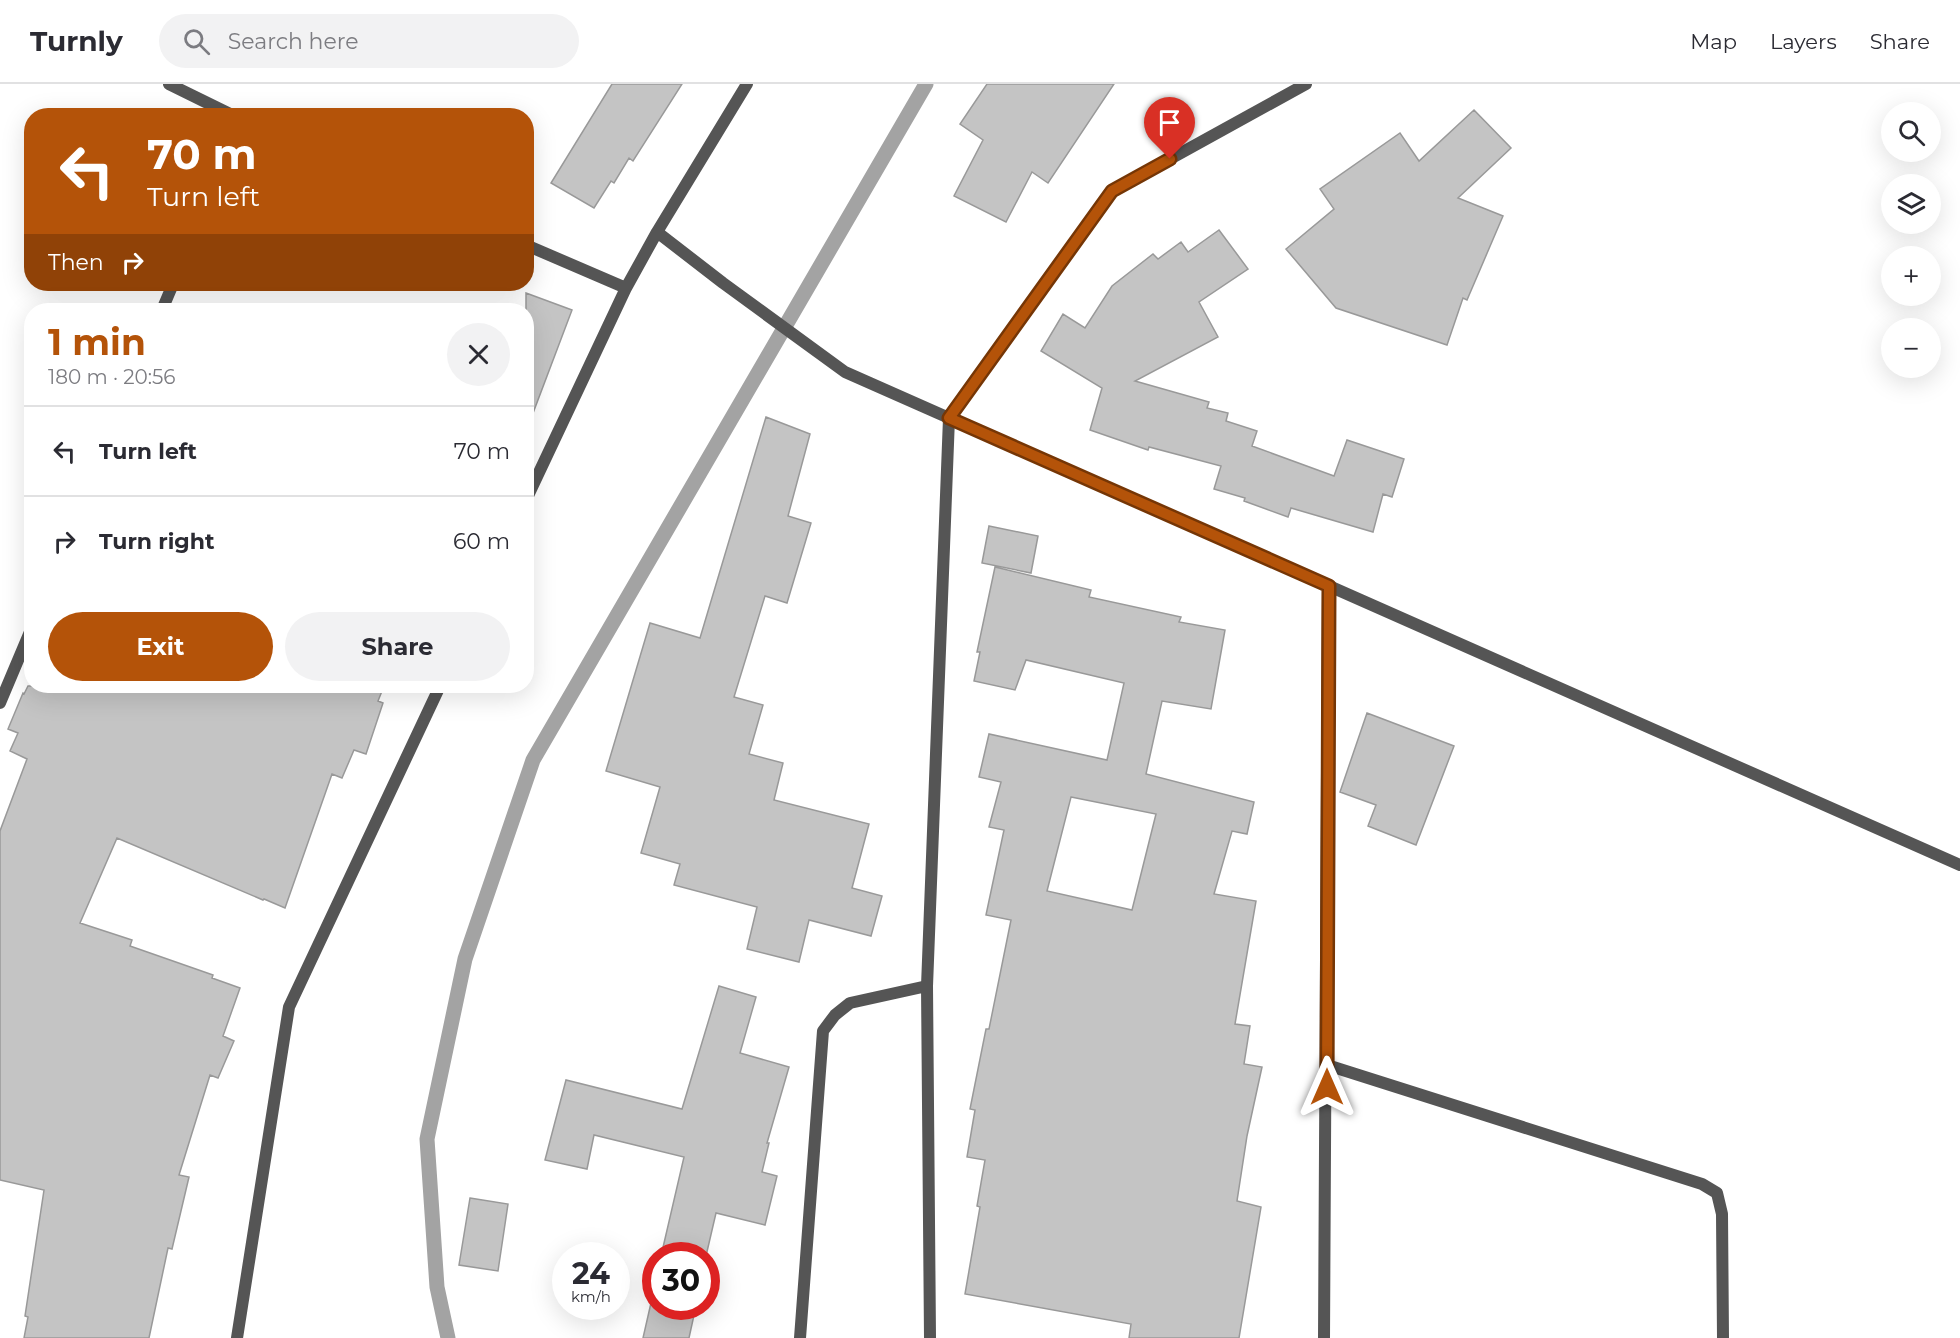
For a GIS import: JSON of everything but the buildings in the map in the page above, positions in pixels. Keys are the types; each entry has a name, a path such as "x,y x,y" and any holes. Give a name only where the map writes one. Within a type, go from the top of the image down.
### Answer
{"street":[{"path":"169,84 218,108"},
{"path":"534,483 626,288 657,232 747,84"},
{"path":"930,1338 927,986 949,418 1112,191 1306,84"},
{"path":"657,232 846,372 1960,865"},
{"path":"534,248 626,288"},
{"path":"1324,1338 1329,586"},
{"path":"0,703 24,646"},
{"path":"237,1338 289,1007 437,693"},
{"path":"800,1338 823,1031 835,1015 850,1003 927,986"},
{"path":"1327,1065 1702,1184 1717,1193 1722,1214 1723,1338"}],"waterway":[{"path":"448,1338 437,1287 427,1139 465,959 533,760 926,84"}],"route":[{"path":"1170,159 1112,191 949,418 1329,586 1327,1087"}]}
